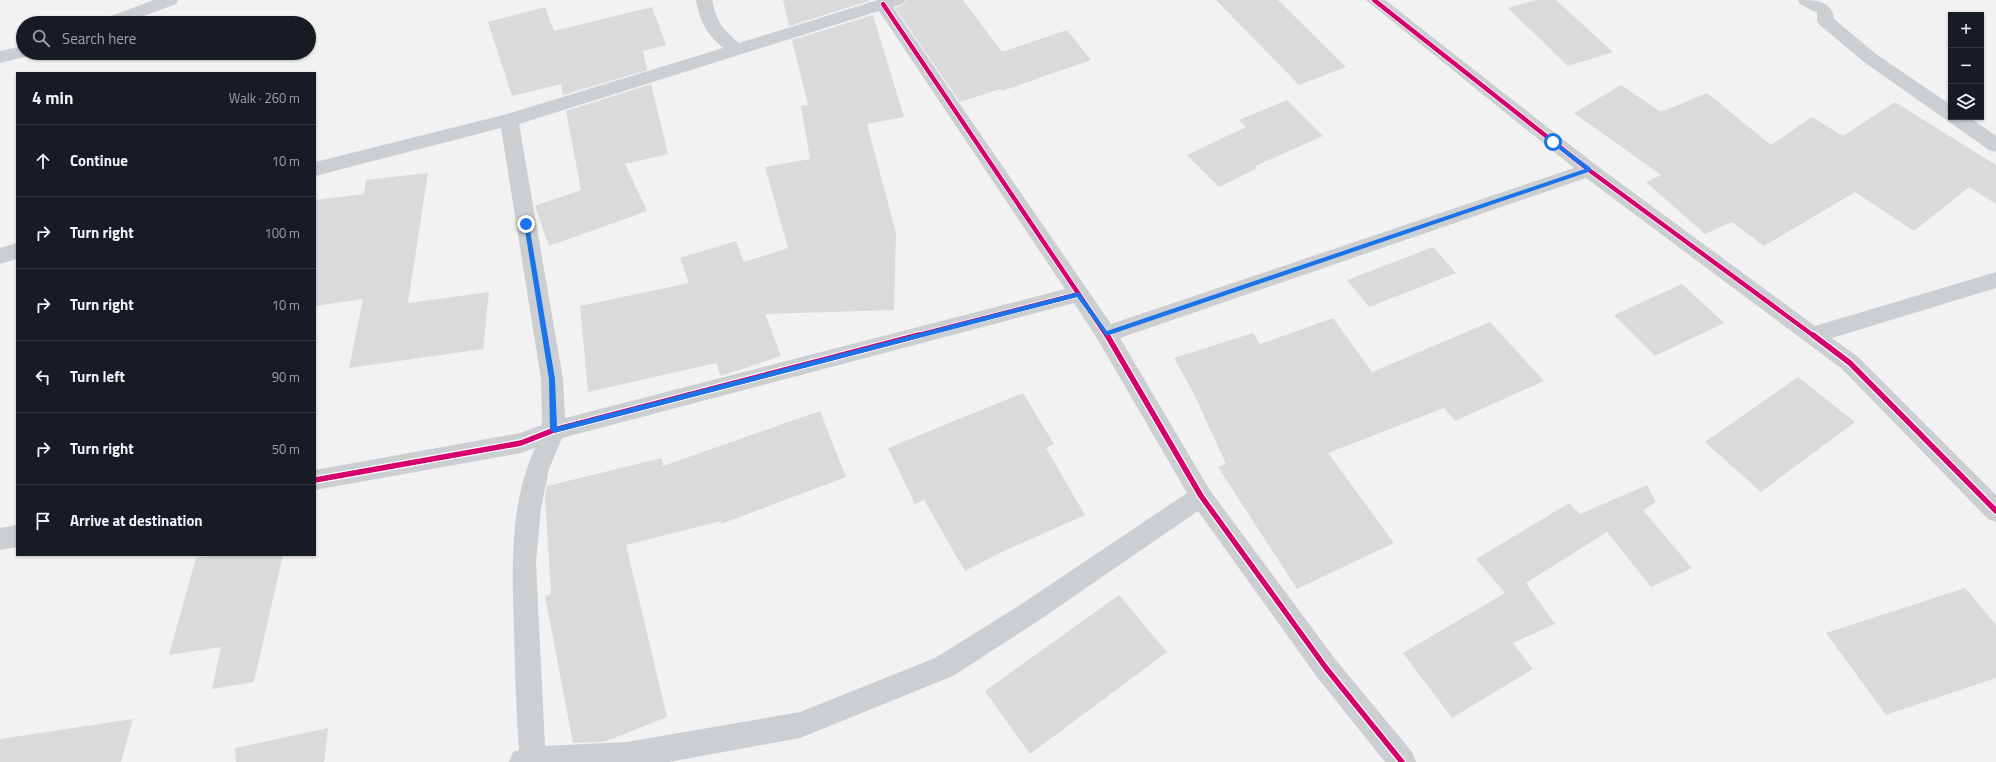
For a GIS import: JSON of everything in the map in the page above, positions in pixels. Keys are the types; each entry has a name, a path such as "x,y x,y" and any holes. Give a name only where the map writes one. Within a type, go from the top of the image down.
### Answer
{"street":[{"path":"128,16 170,0"},
{"path":"704,0 708,19 720,36 736,50"},
{"path":"1374,0 1589,170 1850,363 1996,511"},
{"path":"1806,0 1832,5 1826,21 1870,58 1948,112"},
{"path":"316,169 509,120 890,2 1106,334 1201,496 1326,668 1402,762"},
{"path":"0,57 16,54"},
{"path":"509,120 552,379 554,430 537,469 529,508 524,563 529,709 528,761 626,756 800,725 944,667 1029,613 1201,496"},
{"path":"1960,120 1996,145"},
{"path":"1106,334 1589,170"},
{"path":"0,256 16,251"},
{"path":"1813,335 1996,280"},
{"path":"316,480 514,444 554,430 1079,294"},
{"path":"0,539 16,536"}],"building":[{"path":"783,0 868,0 869,1 789,26"},
{"path":"906,0 963,0 1002,52 1067,30 1091,60 1002,91 1000,89 960,102 895,8 903,5"},
{"path":"1216,0 1278,0 1346,67 1299,85"},
{"path":"1536,0 1556,0 1613,52 1568,66 1508,8"},
{"path":"545,7 554,31 652,7 666,45 643,51 647,70 563,95 561,84 512,96 488,22"},
{"path":"873,15 904,117 867,124 896,233 894,310 765,314 781,356 721,376 716,363 588,392 580,306 689,283 680,258 736,241 744,262 788,248 765,167 810,159 801,106 808,105 792,40"},
{"path":"651,84 668,154 625,164 647,211 549,246 535,206 581,190 566,111"},
{"path":"1621,85 1661,112 1707,93 1771,145 1812,117 1843,136 1895,102 1996,165 1996,204 1969,187 1914,231 1855,192 1764,246 1732,222 1705,234 1646,182 1661,175 1574,113"},
{"path":"1287,100 1323,136 1255,166 1257,168 1219,187 1187,155 1246,127 1239,120"},
{"path":"428,173 408,303 489,292 483,349 349,368 363,299 316,306 316,200 364,194 366,180"},
{"path":"1433,247 1456,273 1369,307 1347,280"},
{"path":"1682,284 1724,323 1655,356 1614,315"},
{"path":"1333,318 1372,372 1490,322 1544,381 1455,421 1444,408 1328,453 1394,543 1297,589 1218,467 1226,464 1193,392 1174,358 1253,333 1260,344"},
{"path":"1798,377 1855,422 1761,492 1705,442"},
{"path":"1023,393 1054,444 1046,448 1085,515 1002,552 965,571 924,500 915,504 888,448"},
{"path":"820,411 846,477 721,524 721,521 626,545 667,717 604,742 573,743 545,596 551,594 545,498 547,486 662,458 663,466"},
{"path":"1647,485 1656,502 1643,510 1692,568 1651,587 1607,532 1526,583 1555,624 1513,643 1533,669 1452,718 1403,653 1505,593 1476,559 1569,503 1580,514"},
{"path":"211,556 283,556 254,682 212,689 221,647 169,655 196,558"},
{"path":"1965,588 1996,625 1996,678 1886,715 1826,633"},
{"path":"1119,595 1167,652 1030,754 985,691"},
{"path":"133,719 121,762 0,762 0,739"},
{"path":"328,728 324,762 236,762 235,748"}],"cycle path":[{"path":"1374,0 1589,170 1850,363 1996,511"},
{"path":"883,4 1106,334 1201,496 1326,668 1402,762"},
{"path":"316,480 521,443 554,430 1079,294"}],"route":[{"path":"526,224 552,379 554,430 1079,294 1106,334 1589,170 1553,142"}]}
